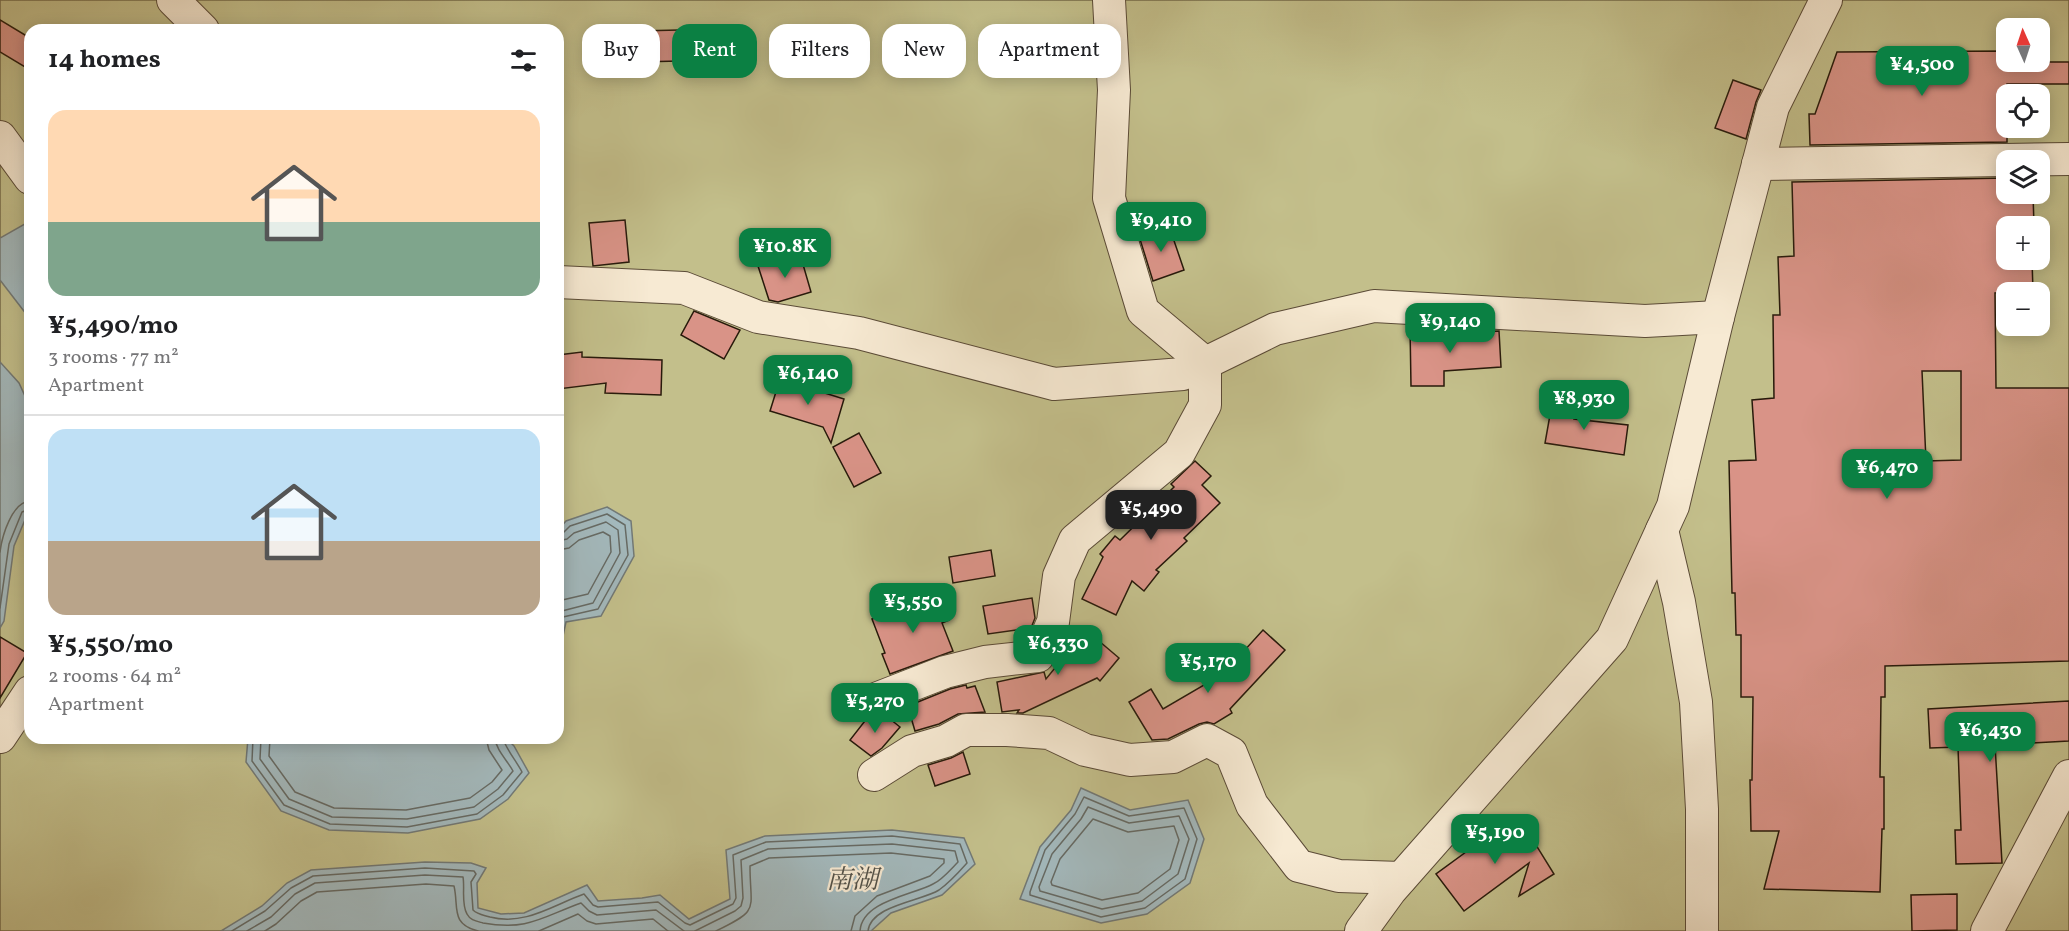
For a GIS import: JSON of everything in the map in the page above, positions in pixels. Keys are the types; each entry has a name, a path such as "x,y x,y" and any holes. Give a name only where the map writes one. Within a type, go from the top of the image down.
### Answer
{"street":[{"path":"173,0 197,24"},
{"path":"873,700 945,672 985,662 1038,656 1053,622 1059,576 1075,540 1179,453 1205,405 1204,363 1143,311 1109,198 1114,90 1109,0"},
{"path":"1361,931 1401,878 1612,639 1673,506 1718,317 1773,107 1826,0"},
{"path":"0,137 24,169"},
{"path":"1758,164 2069,159"},
{"path":"564,282 684,288 758,317 858,333 1054,384 1183,374 1275,329 1374,306 1645,321 1718,317"},
{"path":"1662,530 1679,602 1696,702 1702,809 1702,931"},
{"path":"0,738 24,702"},
{"path":"874,775 912,751 946,741 966,730 1050,733 1085,750 1130,760 1173,756 1207,740 1231,753 1252,805 1299,866 1339,876 1401,878"},
{"path":"1987,931 2069,777"}],"shaded area":[{"path":"0,0 2069,0 2069,931 0,931"}],"water":[{"path":"24,224 24,311 0,280 0,238"},
{"path":"0,362 19,383 24,394 24,522 14,546 4,621 0,628"},
{"path":"607,507 631,521 634,556 601,616 566,622 564,631 564,523"},
{"path":"248,744 512,744 529,773 508,799 480,819 408,833 329,830 281,811 246,762"},
{"path":"1081,788 1130,810 1188,800 1204,839 1190,883 1147,914 1101,923 1020,899 1040,847 1071,810"},
{"name":"南湖","path":"892,830 964,838 975,864 942,895 891,913 871,931 221,931 262,906 287,883 311,870 425,862 471,863 486,868 477,883 478,908 501,914 524,913 587,885 598,901 660,895 689,919 730,899 726,850 765,836"}],"building":[{"path":"0,20 24,34 24,66 0,52"},
{"path":"660,30 672,30 672,61 660,61"},
{"path":"1996,51 1996,72 2050,72 2050,62 2069,62 2069,84 1996,84 1996,138 2007,138 2007,142 1810,145 1809,114 1815,114 1837,52"},
{"path":"1733,80 1761,90 1746,139 1715,128"},
{"path":"1996,178 1996,204 2033,204 2034,216 1996,216 1996,270 2032,270 2033,282 1996,282 1996,388 2069,388 2069,661 1885,666 1885,697 1881,697 1880,777 1884,777 1884,829 1882,829 1880,892 1764,889 1779,831 1751,831 1753,697 1741,697 1741,635 1736,635 1735,593 1732,593 1729,461 1756,460 1752,400 1774,398 1773,315 1780,315 1778,257 1794,256 1792,182","holes":["1922,371 1961,371 1961,460 1926,461"]},
{"path":"625,220 629,262 593,266 589,223"},
{"path":"1169,226 1184,270 1153,281 1139,236"},
{"path":"800,254 811,292 778,302 769,300 758,266"},
{"path":"694,311 740,330 724,359 681,335"},
{"path":"1410,326 1444,328 1444,334 1499,331 1501,367 1444,371 1444,386 1411,386"},
{"path":"582,352 582,357 662,360 661,395 605,393 606,383 564,388 564,354"},
{"path":"780,379 844,399 831,443 823,427 770,411"},
{"path":"1553,398 1577,403 1574,419 1628,425 1624,455 1545,443"},
{"path":"859,433 881,473 854,487 833,447"},
{"path":"1195,461 1211,476 1202,485 1220,503 1184,538 1187,541 1156,570 1159,572 1144,591 1132,581 1116,615 1082,599 1103,557 1100,554 1115,536 1120,540 1174,487 1171,484"},
{"path":"991,550 995,576 953,583 949,557"},
{"path":"938,593 949,620 942,623 953,651 890,674 872,619"},
{"path":"1032,598 1035,618 1031,628 988,634 983,606"},
{"path":"1086,630 1119,658 1100,681 1097,678 1023,713 1017,713 1019,710 1002,712 997,682 1044,672 1046,679"},
{"path":"1263,630 1285,650 1230,709 1232,713 1214,724 1207,722 1199,724 1168,739 1152,740 1129,702 1151,689 1163,709 1223,674"},
{"path":"0,637 24,651 24,658 0,698"},
{"path":"966,685 967,688 975,686 985,712 958,714 939,724 915,731 910,714 907,718 903,708"},
{"path":"2069,701 2069,741 1995,745 2002,863 1956,864 1955,830 1961,830 1958,747 1930,748 1928,709"},
{"path":"885,715 900,727 882,748 871,756 850,740 868,717"},
{"path":"963,752 970,774 935,786 928,765"},
{"path":"1518,816 1554,874 1519,896 1529,863 1464,911 1436,874 1480,840"},
{"path":"1957,894 1957,930 1912,931 1911,895"}]}
